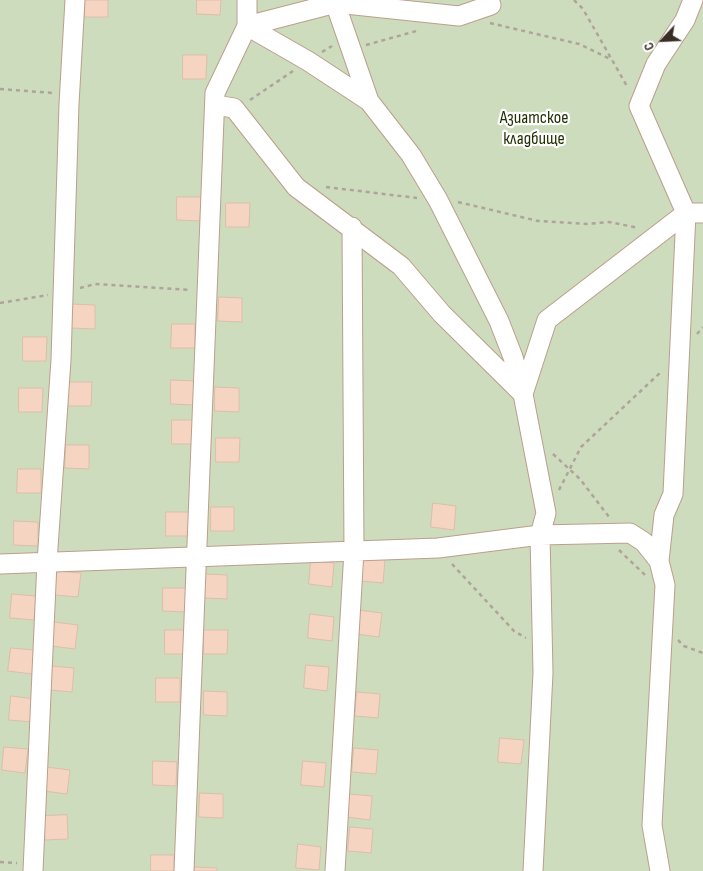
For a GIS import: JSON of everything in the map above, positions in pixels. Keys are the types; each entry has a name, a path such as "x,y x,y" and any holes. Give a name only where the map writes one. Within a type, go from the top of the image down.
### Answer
{"street":[{"path":"33,871 47,562 61,360 69,94 74,0"},
{"path":"184,871 215,93 247,26 247,0"},
{"path":"660,871 652,824 665,594 665,585 659,561 664,515 673,494 679,355 694,213 639,106 656,64 685,20 693,0"},
{"path":"247,26 335,2 459,16 496,2"},
{"path":"335,2 369,101"},
{"path":"247,26 317,58 369,101 410,155 438,200 499,321 513,357 523,394 546,513 540,535 542,647 533,871"},
{"path":"215,105 236,110 296,187 352,227 401,266 442,314 523,394"},
{"path":"523,394 548,320 663,232 694,213"},
{"path":"335,871 354,551 352,227"},
{"path":"0,564 438,548 540,535 626,533 647,527 664,515"},
{"path":"626,533 644,542 659,561"}],"path":[{"path":"574,0 583,9 639,106"},
{"path":"459,16 579,44 612,60"},
{"path":"352,48 401,37 426,28"},
{"path":"236,110 317,58"},
{"path":"0,89 69,94"},
{"path":"325,187 468,204 538,221 586,224 609,222 663,232"},
{"path":"0,303 63,292 95,284 208,291"},
{"path":"546,513 581,447 679,355 703,327"},
{"path":"549,451 580,479 626,533"},
{"path":"603,534 665,594"},
{"path":"438,548 514,631 542,647"},
{"path":"663,628 684,646 703,653"}],"green space":[{"name":"Азиатское кладбище","path":"0,0 703,0 703,871 0,871"}],"building":[{"path":"85,0 108,0 108,17 85,17"},
{"path":"197,0 221,0 220,15 197,14"},
{"path":"183,55 207,55 206,79 183,79"},
{"path":"177,197 201,197 200,221 177,220"},
{"path":"226,203 250,203 249,227 226,227"},
{"path":"219,297 242,298 242,322 218,321"},
{"path":"71,304 95,305 95,329 71,328"},
{"path":"172,324 195,324 195,348 171,348"},
{"path":"23,337 47,337 46,361 23,361"},
{"path":"171,380 194,381 194,405 171,404"},
{"path":"68,382 92,382 91,406 68,406"},
{"path":"215,387 239,388 239,412 215,411"},
{"path":"19,388 43,388 42,412 19,412"},
{"path":"172,420 196,420 195,444 172,444"},
{"path":"216,438 240,438 239,462 216,462"},
{"path":"66,445 89,445 89,469 65,468"},
{"path":"18,469 41,469 41,493 17,493"},
{"path":"433,503 456,506 454,530 431,527"},
{"path":"211,507 234,507 234,531 211,531"},
{"path":"166,512 190,512 189,536 166,536"},
{"path":"14,521 38,522 38,546 14,545"},
{"path":"362,557 385,559 383,583 360,581"},
{"path":"311,560 334,563 332,587 309,584"},
{"path":"57,571 81,573 78,597 55,595"},
{"path":"204,574 227,575 227,599 204,598"},
{"path":"163,588 187,588 186,612 163,611"},
{"path":"12,594 36,596 34,620 10,618"},
{"path":"358,610 382,613 379,637 356,634"},
{"path":"310,614 334,617 332,641 308,638"},
{"path":"54,622 78,625 75,649 52,646"},
{"path":"165,630 188,630 188,654 165,654"},
{"path":"204,630 228,630 227,654 204,654"},
{"path":"11,648 34,650 32,674 8,671"},
{"path":"306,665 329,667 327,691 304,688"},
{"path":"51,666 74,668 72,692 49,690"},
{"path":"156,678 180,678 180,702 156,702"},
{"path":"204,691 227,692 227,716 204,715"},
{"path":"357,692 380,694 378,718 355,716"},
{"path":"11,696 35,699 32,722 9,720"},
{"path":"500,738 524,740 521,764 498,762"},
{"path":"4,747 28,749 25,773 2,770"},
{"path":"354,748 378,750 376,774 352,772"},
{"path":"153,761 177,762 176,786 153,785"},
{"path":"303,761 326,763 324,787 301,785"},
{"path":"46,767 70,770 67,794 44,791"},
{"path":"200,793 223,794 223,818 199,817"},
{"path":"349,794 372,796 370,820 347,817"},
{"path":"67,815 68,839 45,840 43,816"},
{"path":"350,827 373,829 371,853 348,851"},
{"path":"298,844 321,847 319,870 296,868"},
{"path":"151,855 174,855 174,871 151,871"},
{"path":"194,867 217,868 217,871 194,871"}]}
